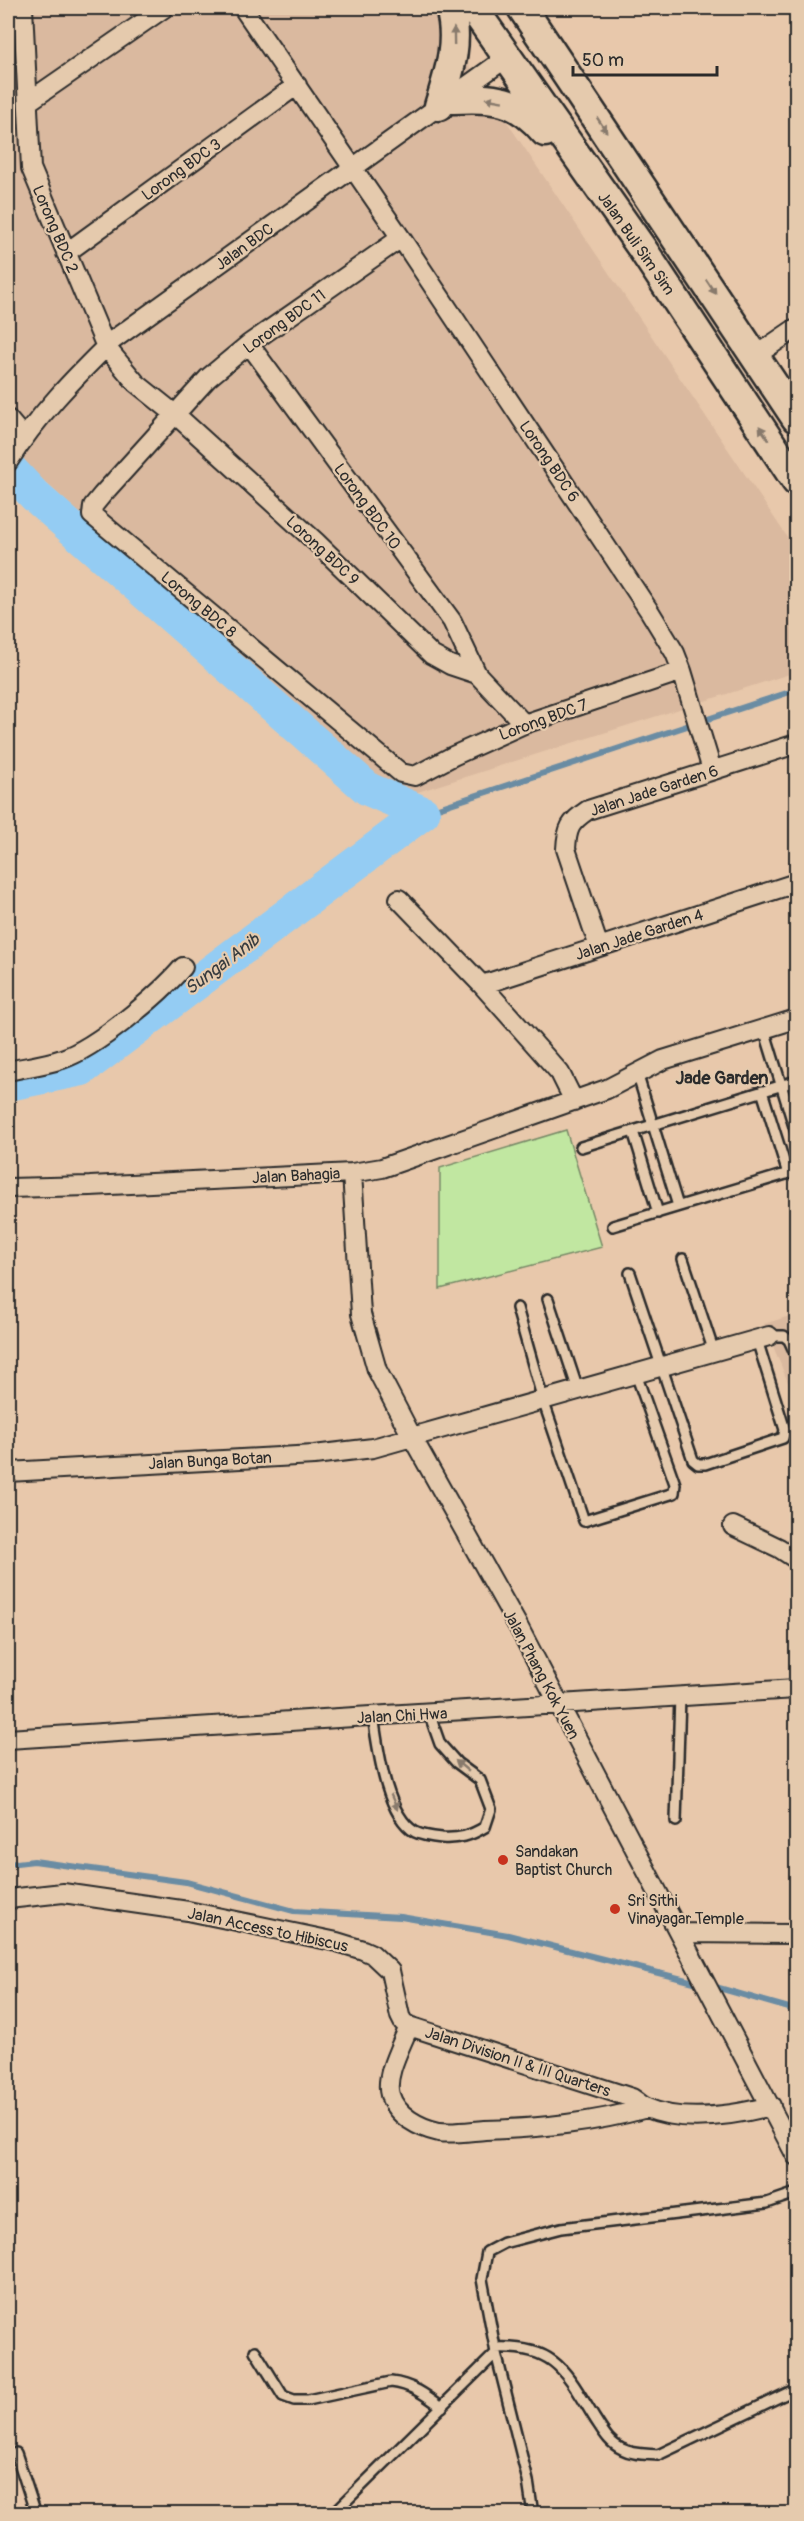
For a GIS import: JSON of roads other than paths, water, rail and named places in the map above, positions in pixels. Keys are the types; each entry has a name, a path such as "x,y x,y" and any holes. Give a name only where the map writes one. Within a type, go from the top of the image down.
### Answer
{"main road":[{"path":"450,8 455,38 444,102 483,98 511,104 523,110 532,117 577,171 612,207"},
{"name":"Jalan Buli Sim Sim","path":"472,8 612,207 796,482"},
{"path":"513,8 515,38 506,58 534,63 569,77"},
{"path":"522,8 796,418"}],"street":[{"name":"Lorong BDC 2","path":"23,8 31,168 106,347 136,383 176,415"},
{"path":"28,102 164,8"},
{"name":"Lorong BDC 6","path":"243,8 401,238 650,612 675,653 682,670 712,770"},
{"name":"Jalan BDC","path":"10,458 24,438 106,347 506,58"},
{"name":"Lorong BDC 3","path":"66,253 297,85"},
{"name":"Lorong BDC 11","path":"176,415 208,378 249,344 401,238"},
{"path":"756,356 796,328"},
{"name":"Lorong BDC 10","path":"249,344 452,621 477,674"},
{"name":"Lorong BDC 9","path":"176,415 316,542 432,655 477,674"},
{"name":"Lorong BDC 8","path":"176,415 102,495 93,506 92,515 401,773 408,776"},
{"path":"8,419 24,438"},
{"name":"Lorong BDC 7","path":"408,776 423,772 524,724 682,670"},
{"path":"477,674 524,724"},
{"name":"Jalan Jade Garden 6","path":"599,947 566,849 567,833 574,819 588,810 796,744"},
{"name":"Jalan Jade Garden 4","path":"482,985 796,883"},
{"path":"399,899 482,985 560,1073 574,1101"},
{"path":"8,1071 47,1063 77,1053 144,1004 167,985 183,967"},
{"name":"Jalan Bahagia","path":"8,1188 352,1173 382,1168 607,1089 663,1060 796,1019"},
{"name":"Jalan Phang Kok Yuen","path":"352,1173 362,1314 377,1370 411,1437 518,1626 796,2157"},
{"name":"Jalan Bunga Botan","path":"8,1472 314,1455 374,1448 763,1338"},
{"path":"733,1526 796,1559"},
{"name":"Jalan Chi Hwa","path":"8,1739 558,1706 796,1689"},
{"name":"Jalan Access to Hibiscus","path":"8,1899 63,1893 188,1911 337,1942 363,1950 372,1954 390,1971 400,2016 409,2026"},
{"path":"679,1933 796,1934"},
{"name":"Jalan Division II & III Quarters","path":"647,2108 596,2121 545,2128 441,2132 417,2124 399,2112 390,2094 390,2076 409,2026 632,2098 647,2108 679,2115 704,2116 735,2115 771,2106"}],"lane":[{"path":"764,1029 796,1133"},
{"path":"637,1072 678,1206"},
{"path":"581,1147 796,1081"},
{"path":"613,1226 792,1172 762,1091"},
{"path":"633,1131 658,1213"},
{"path":"683,1259 714,1352"},
{"path":"630,1274 693,1460 698,1464 705,1464 783,1438 785,1430 763,1338 784,1336 789,1340 796,1355"},
{"path":"548,1299 578,1390"},
{"path":"517,1308 543,1400 584,1521 674,1493 675,1484 636,1374"},
{"path":"676,1821 680,1696"},
{"path":"373,1716 381,1767 402,1820 414,1831 428,1837 451,1839 469,1837 486,1827 491,1809 480,1780 457,1763 440,1744 429,1713"},
{"path":"533,2514 528,2481 495,2351 482,2279 487,2252 504,2243 561,2228 767,2203 796,2193"},
{"path":"333,2514 442,2407 495,2351 519,2347 531,2349 556,2362 569,2377 608,2439 623,2450 641,2454 658,2455 796,2389"},
{"path":"255,2351 284,2396 294,2400 308,2400 392,2382 423,2393 442,2407"},
{"path":"16,2453 36,2514"}],"waterway":[{"path":"8,467 35,496 368,789 423,813"},
{"path":"423,813 796,690"},
{"name":"Sungai Anib","path":"8,1084 82,1069 423,813"},
{"path":"8,1864 34,1861 186,1882 294,1911 401,1917 508,1935 702,1984"},
{"path":"712,1986 796,2010"}],"place":[{"name":"Sandakan Baptist Church","path":"503,1860"},
{"name":"Sri Sithi Vinayagar Temple","path":"615,1909"}],"district":[{"name":"Jade Garden","path":"722,1078"}]}
